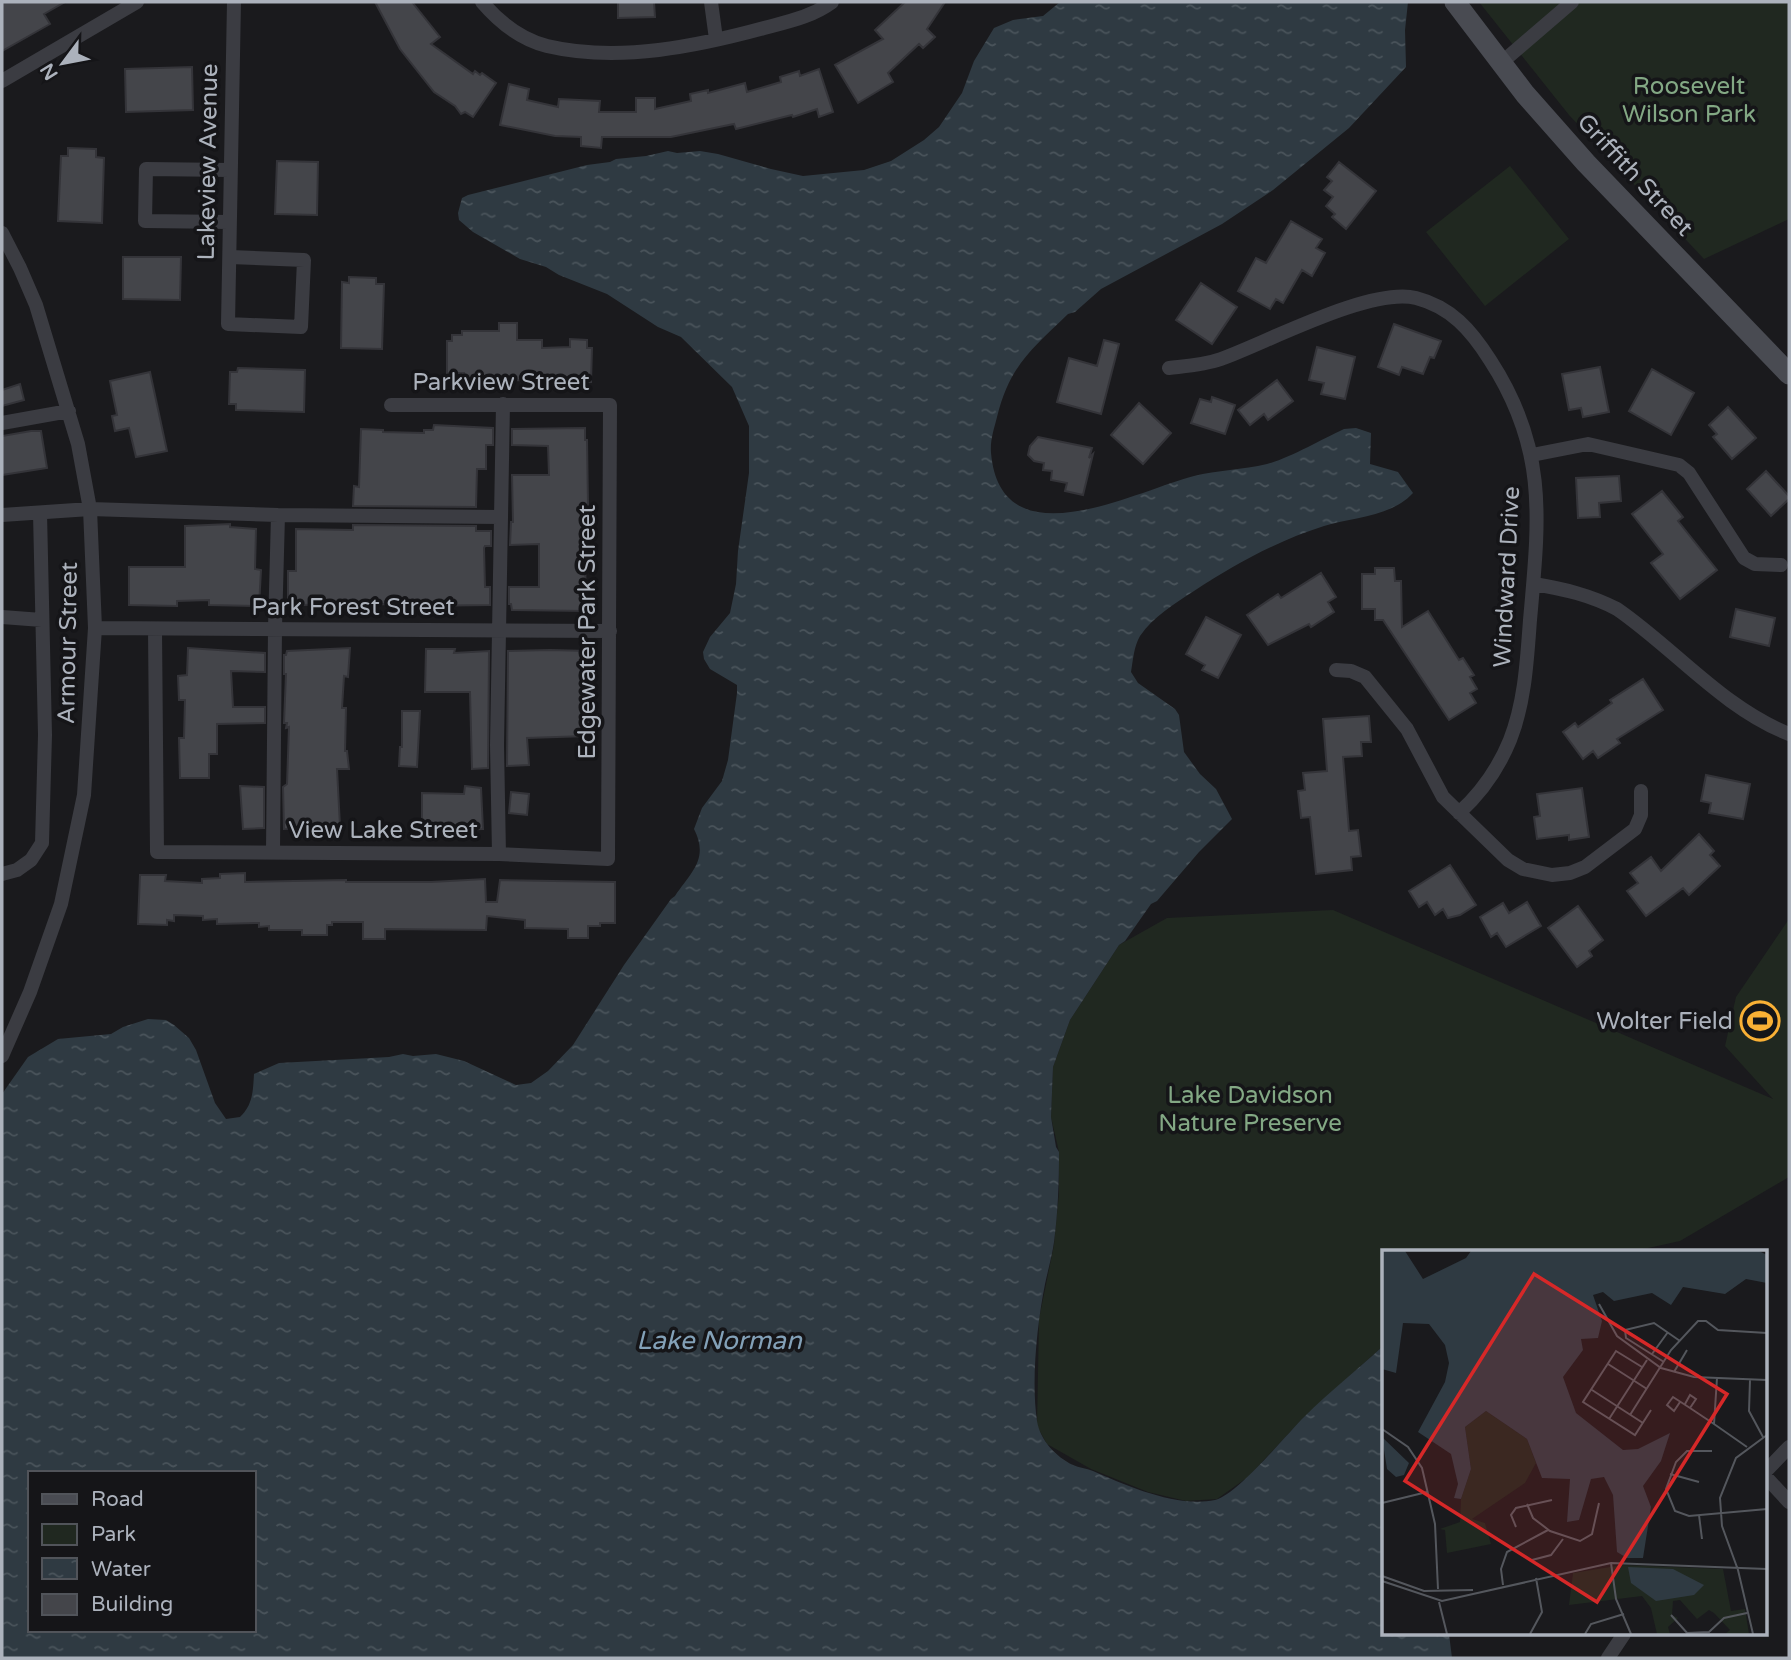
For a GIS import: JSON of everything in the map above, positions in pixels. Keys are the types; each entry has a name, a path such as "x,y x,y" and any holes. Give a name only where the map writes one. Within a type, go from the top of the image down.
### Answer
{"main road":[{"name":"Griffith Street","path":"1455,2 1547,119 1618,199 1789,374"}],"street":[{"path":"2,81 138,2"},
{"name":"Lakeview Avenue","path":"230,257 304,260 300,327 229,324 229,222 234,2"},
{"path":"482,2 504,25 546,46 616,52 674,49 807,17 832,2"},
{"path":"711,2 716,39"},
{"path":"1501,63 1572,2"},
{"path":"229,222 145,221 146,169 230,170"},
{"name":"Armour Street","path":"2,233 36,305 78,444 90,509 95,628 84,795 61,904 30,992 2,1056"},
{"name":"Windward Drive","path":"1169,368 1220,359 1380,297 1392,295 1437,304 1464,323 1478,340 1507,386 1525,428 1532,455 1537,489 1534,584 1526,673 1517,718 1500,760 1481,790 1459,813"},
{"path":"499,854 498,631 503,404"},
{"name":"Parkview Street","path":"391,405 610,405"},
{"name":"Edgewater Park Street","path":"608,859 610,405"},
{"path":"2,423 69,411"},
{"path":"1532,455 1588,444 1679,466 1689,473 1744,558 1755,564 1780,565"},
{"path":"2,515 90,509 278,515 500,517"},
{"path":"2,874 17,870 31,860 42,843 45,735 40,513"},
{"path":"273,852 278,515"},
{"path":"1534,584 1570,590 1617,609 1756,719 1789,734"},
{"path":"2,617 42,620"},
{"name":"Park Forest Street","path":"95,628 610,631"},
{"name":"View Lake Street","path":"155,630 158,852 499,854 608,859"},
{"path":"1336,670 1351,671 1365,677 1407,729 1435,785 1459,813 1508,860 1524,869 1537,874 1561,874 1585,867 1635,829 1641,815 1641,791"},
{"path":"1766,1473 1789,1447"},
{"path":"1766,1475 1789,1502"},
{"path":"1608,1658 1623,1636"}],"green space":[{"name":"Roosevelt Wilson Park","path":"1479,2 1786,2 1789,6 1789,219 1704,259 1569,115"},
{"path":"1510,166 1569,239 1485,306 1426,232"},
{"name":"Lake Davidson Nature Preserve","path":"1333,910 1773,1099 1725,1046 1736,997 1789,919 1789,1177 1680,1241 1639,1250 1382,1250 1382,1347 1304,1417 1248,1477 1217,1499 1186,1501 1148,1492 1091,1469 1047,1444 1037,1426 1039,1319 1054,1245 1059,1193 1059,1152 1051,1117 1053,1067 1070,1020 1119,945 1167,918"}],"water":[{"name":"Lake Norman","path":"1060,2 1408,2 1405,30 1406,67 1349,128 1273,190 1222,224 1101,289 1075,312 1068,314 1015,371 1002,399 991,453 1000,486 1018,505 1044,513 1073,512 1106,505 1194,476 1267,464 1344,429 1356,428 1371,433 1370,464 1398,472 1413,493 1383,512 1307,532 1241,563 1165,611 1138,640 1131,672 1138,683 1175,709 1179,715 1184,752 1200,774 1216,789 1232,819 1157,901 1151,904 1125,941 1119,945 1070,1020 1053,1067 1051,1117 1059,1152 1058,1197 1054,1242 1045,1284 1036,1353 1035,1406 1042,1435 1055,1453 1067,1462 1152,1494 1185,1501 1215,1500 1248,1476 1314,1408 1382,1347 1382,1636 1449,1636 1452,1658 2,1658 2,1094 28,1057 58,1039 111,1034 148,1019 166,1020 189,1038 215,1103 226,1119 240,1117 248,1108 253,1092 254,1074 279,1063 436,1054 464,1061 516,1085 531,1083 548,1071 573,1045 624,965 692,872 699,857 700,849 694,829 702,808 722,781 728,760 737,693 737,685 710,669 703,652 710,637 730,613 736,584 749,473 749,426 732,387 681,337 658,327 607,294 546,267 520,259 473,232 459,220 462,198 587,165 668,151 718,154 803,176 864,170 891,161 939,127 962,93 974,61 994,28 1013,20 1043,16"}],"building":[{"path":"2,2 65,2 44,14 50,24 2,51"},
{"path":"375,2 412,2 440,37 431,44 473,74 475,71 480,75 482,73 496,83 473,117 465,112 461,114 455,106 434,92 400,49"},
{"path":"618,2 654,2 655,17 618,18"},
{"path":"905,2 945,2 927,29 935,37 923,48 919,44 888,73 893,82 858,103 835,65 883,39 875,30"},
{"path":"192,67 193,110 126,112 125,69"},
{"path":"819,69 833,112 819,117 817,109 736,129 734,124 671,137 602,137 601,148 581,146 581,137 555,136 500,125 509,84 529,89 527,100 558,107 559,99 600,101 599,112 636,112 636,98 655,98 655,109 691,101 690,94 708,90 708,93 745,83 747,92 781,82 780,77 799,71 800,76"},
{"path":"68,148 96,149 96,157 104,158 102,223 58,221 61,156 68,156"},
{"path":"277,161 318,162 317,215 275,214"},
{"path":"1339,162 1376,191 1346,229 1332,217 1335,214 1326,206 1333,197 1324,190 1332,181 1327,177"},
{"path":"1291,221 1322,239 1316,248 1325,253 1312,276 1302,270 1283,303 1276,299 1270,309 1238,291 1256,258 1266,263"},
{"path":"123,257 181,257 180,300 123,299"},
{"path":"349,277 376,278 376,284 384,284 382,349 341,348 342,282 349,283"},
{"path":"1201,283 1237,307 1212,344 1176,320"},
{"path":"499,323 517,323 517,340 542,340 542,348 570,347 570,339 587,340 587,348 592,348 591,382 464,379 464,373 447,373 447,341 452,341 452,335 462,335 462,331 499,331"},
{"path":"1394,324 1441,341 1423,374 1402,367 1399,375 1378,367"},
{"path":"1104,340 1119,344 1101,414 1057,402 1069,358 1097,366"},
{"path":"1317,347 1355,357 1345,399 1321,394 1324,383 1309,380"},
{"path":"1600,367 1609,412 1583,417 1581,408 1569,410 1562,374"},
{"path":"238,368 305,370 304,412 236,410 236,404 229,404 230,372 237,372"},
{"path":"1652,369 1694,393 1671,435 1629,411"},
{"path":"150,372 167,451 136,457 129,428 115,431 112,416 117,415 110,381"},
{"path":"1277,380 1293,401 1268,420 1264,414 1250,425 1238,410"},
{"path":"20,384 24,400 2,406 2,390"},
{"path":"1212,397 1235,405 1225,434 1191,423 1200,399 1211,402"},
{"path":"1139,403 1171,433 1143,464 1111,435"},
{"path":"1728,407 1756,438 1732,459 1713,437 1717,434 1709,425"},
{"path":"434,425 493,428 493,445 486,445 486,469 477,469 476,507 353,506 354,486 359,487 361,429 424,433 424,430 433,430"},
{"path":"585,428 588,506 585,553 586,611 512,610 509,604 509,587 539,587 539,544 510,545 513,522 512,475 549,475 548,446 512,445 512,429"},
{"path":"41,431 47,468 2,475 2,436"},
{"path":"1038,437 1092,448 1089,458 1093,454 1083,495 1065,491 1067,483 1051,480 1052,471 1043,470 1044,463 1034,461 1028,455 1030,446"},
{"path":"1766,471 1789,496 1771,516 1747,489"},
{"path":"1619,476 1621,501 1599,503 1600,517 1578,518 1576,478"},
{"path":"1662,491 1683,517 1678,521 1717,570 1680,599 1651,563 1663,554 1632,514"},
{"path":"230,524 230,527 256,529 255,569 261,570 259,606 209,605 209,600 177,601 177,606 129,605 129,567 185,567 185,526"},
{"path":"353,525 476,526 476,531 491,531 491,546 484,548 485,587 490,587 490,605 390,608 390,604 288,605 288,571 296,571 296,529 353,530"},
{"path":"1375,568 1394,568 1395,581 1401,581 1402,627 1428,611 1459,660 1463,658 1474,675 1470,677 1477,689 1470,693 1476,703 1449,720 1383,620 1375,620 1375,609 1362,609 1362,574 1375,574"},
{"path":"1321,573 1336,597 1328,602 1334,612 1311,627 1309,624 1268,645 1247,615 1278,594 1281,598"},
{"path":"1736,609 1775,618 1769,646 1730,637"},
{"path":"1206,617 1241,635 1218,678 1202,670 1205,665 1186,654"},
{"path":"188,648 265,653 265,672 231,671 233,707 265,707 265,723 217,724 217,754 209,754 209,778 180,778 179,738 184,738 185,700 179,700 178,676 187,675"},
{"path":"350,648 348,677 344,676 342,708 346,708 345,751 349,769 337,769 340,826 284,829 283,787 287,784 289,727 286,728 287,723 284,723 284,655 287,651"},
{"path":"426,649 455,649 454,653 489,651 488,768 472,769 470,692 425,692"},
{"path":"508,651 588,651 587,706 593,706 594,727 586,727 587,736 527,738 529,765 507,766"},
{"path":"1643,679 1663,710 1617,739 1620,743 1598,758 1593,751 1583,759 1563,732 1575,723 1578,727 1612,703 1610,700"},
{"path":"402,711 420,711 417,767 399,766"},
{"path":"1369,716 1371,742 1361,742 1362,756 1343,757 1349,831 1358,830 1361,856 1351,857 1352,870 1316,874 1310,817 1301,818 1298,791 1305,790 1303,773 1327,771 1323,719"},
{"path":"1706,775 1750,784 1743,819 1709,813 1711,803 1701,801"},
{"path":"240,786 264,787 264,828 243,829"},
{"path":"465,786 481,788 483,829 422,834 422,793 464,794"},
{"path":"1582,788 1589,837 1569,840 1569,835 1537,839 1534,817 1540,816 1537,794"},
{"path":"511,792 529,794 527,815 509,813"},
{"path":"1699,834 1714,851 1710,855 1720,866 1689,895 1683,888 1646,916 1627,891 1638,883 1630,873 1651,857 1661,871"},
{"path":"1450,865 1476,905 1460,915 1448,918 1443,909 1435,915 1427,902 1419,907 1409,891"},
{"path":"245,873 245,882 431,882 485,879 486,902 497,902 500,880 615,882 615,923 588,926 588,938 568,938 568,929 525,928 525,920 487,916 486,930 385,929 385,939 363,939 363,922 332,922 332,925 327,925 327,935 302,935 302,930 269,930 269,926 259,927 259,923 217,924 217,919 203,920 203,916 174,915 174,921 167,920 167,925 138,924 140,875 166,875 165,881 202,883 202,879 220,878 220,874"},
{"path":"1527,902 1541,926 1506,947 1497,933 1491,937 1480,917 1503,903 1509,913"},
{"path":"1578,906 1603,940 1589,951 1592,956 1577,967 1548,928"}],"place":[{"name":"Wolter Field","path":"1760,1021"}]}
